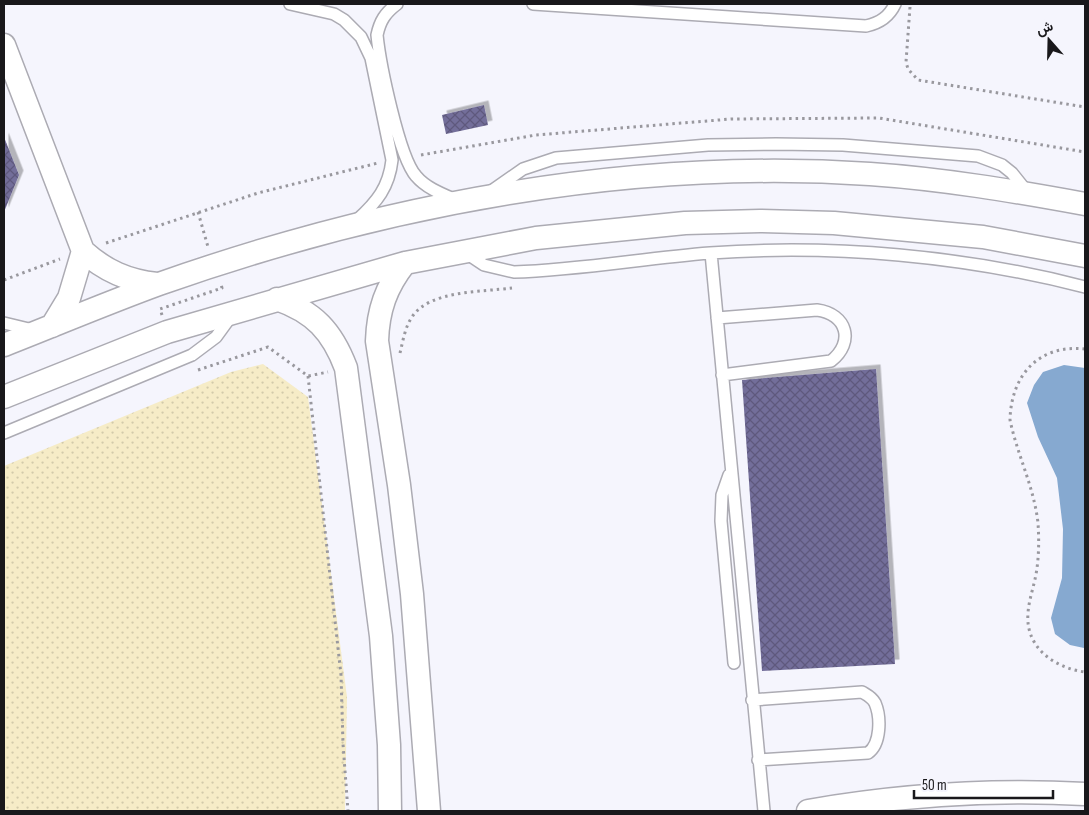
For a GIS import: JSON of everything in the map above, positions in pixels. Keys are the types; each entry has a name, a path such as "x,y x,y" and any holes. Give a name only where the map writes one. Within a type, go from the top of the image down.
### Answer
{"street":[{"path":"4,45 83,251 95,262 126,278 159,284"},
{"path":"4,346 159,284 259,252 350,226 471,201 596,181 733,172 869,174 937,180 1028,193 1085,204"},
{"path":"4,398 167,332 405,263 462,250 536,238 610,229 685,223 760,221 834,223 909,228 983,237 1085,256"},
{"path":"46,328 72,290 83,251"},
{"path":"405,263 392,280 383,299 378,319 377,341 411,585 429,811"},
{"path":"277,299 296,306 313,317 328,331 339,349 346,368 381,636 390,745 390,811"},
{"path":"808,811 893,805 990,791 1085,794"}],"lane":[{"path":"290,4 323,11 344,20 361,37 371,58 391,147 390,172 387,184 374,205 350,226"},
{"path":"397,4 387,11 380,22 377,35 401,144 410,168 416,177 434,190 471,201 523,169 556,158 670,148 776,144 843,145 978,156 1007,169 1028,193"},
{"path":"534,4 866,26 877,24 887,17 895,4"},
{"path":"462,250 484,265 514,272 711,253 832,252 893,256 1012,271 1085,287"},
{"path":"711,253 730,471 744,581 752,700 764,811"},
{"path":"717,318 817,310 828,312 836,317 843,325 846,335 844,346 839,355 830,361 722,375"},
{"path":"4,433 192,355 216,337 233,313"},
{"path":"4,323 46,328"},
{"path":"730,471 722,495 720,521 734,663"},
{"path":"752,700 862,692 874,702 877,710 877,744 868,752 758,760"}],"path":[{"path":"911,4 906,62 908,69 918,80 1085,107"},
{"path":"380,360 400,356 411,318 424,304 442,297 520,287"},
{"path":"192,372 268,347 308,376 341,675 342,744 348,811"},
{"path":"1085,349 1072,348 1054,351 1038,359 1025,371 1016,385 1010,402 1010,420 1038,521 1039,554 1028,616 1030,630 1036,644 1045,656 1058,665 1085,672"},
{"path":"308,376 346,368"}],"sand":[{"path":"263,364 308,397 347,697 345,811 4,811 4,466 231,372"}],"water":[{"path":"1064,365 1085,368 1084,648 1070,645 1055,634 1051,618 1062,578 1063,529 1057,478 1038,437 1027,403 1034,385 1043,372"}],"building":[{"path":"484,105 488,125 446,134 442,115"},
{"path":"4,137 19,175 4,212"},
{"path":"876,369 895,664 762,671 742,380"}]}
